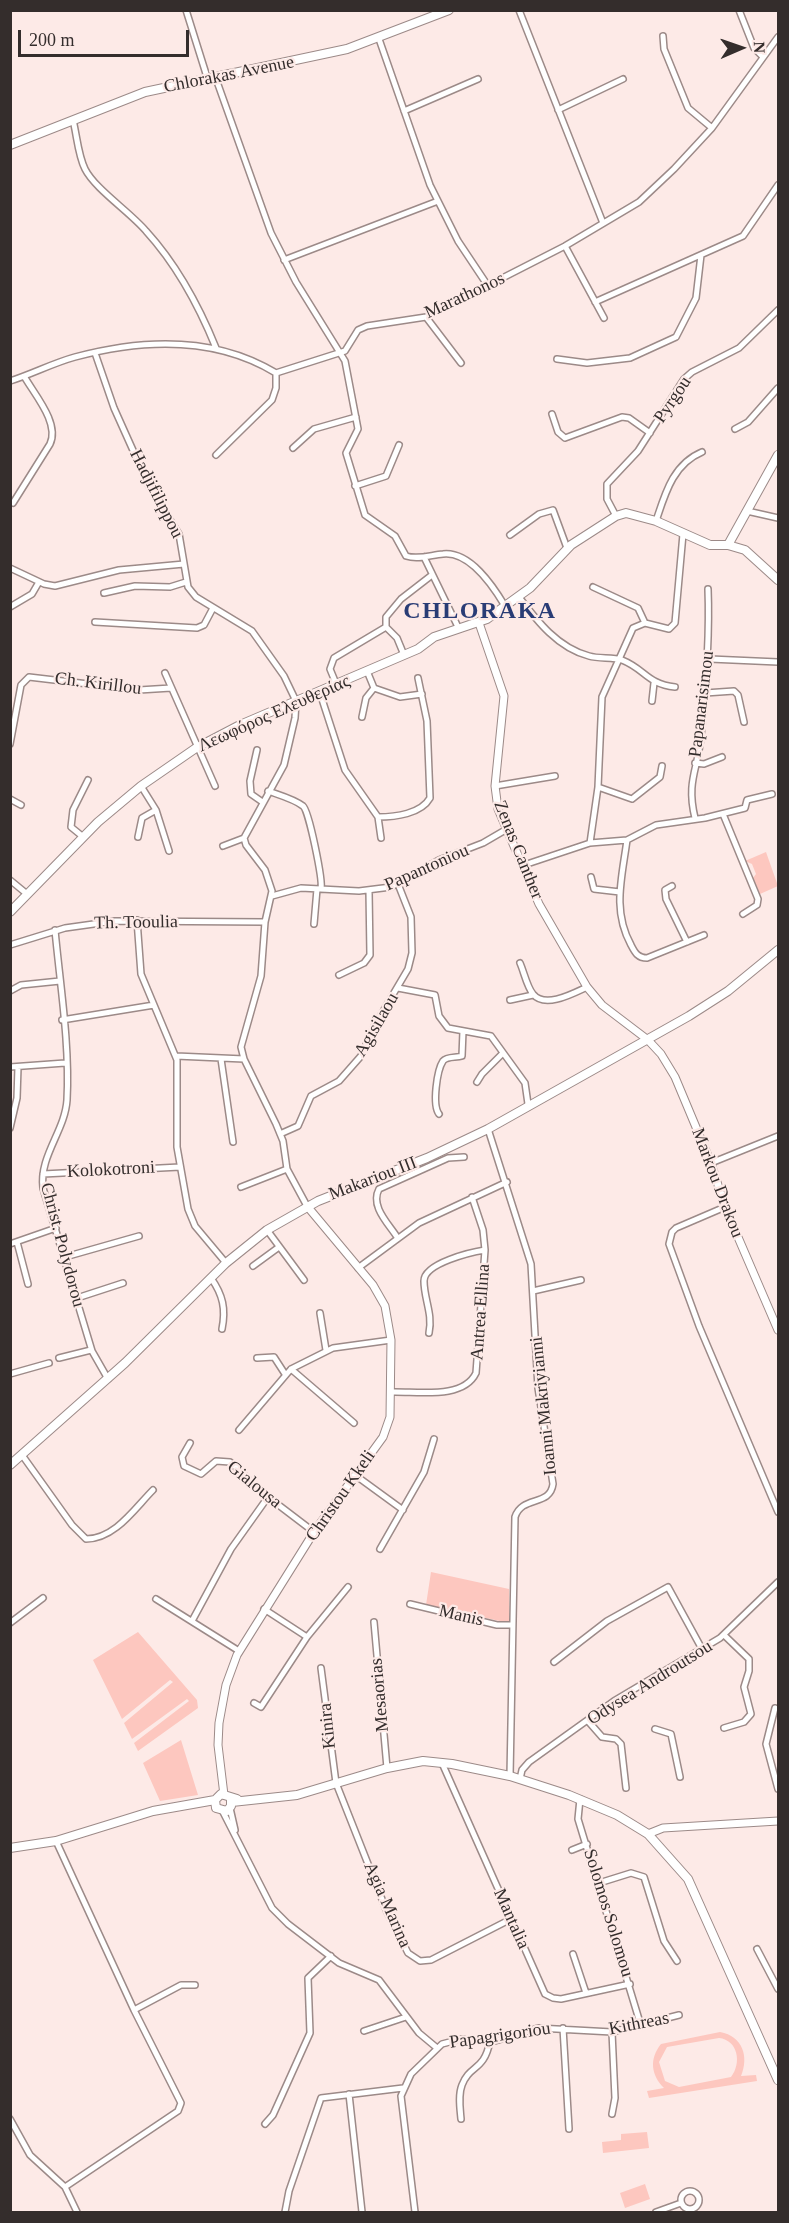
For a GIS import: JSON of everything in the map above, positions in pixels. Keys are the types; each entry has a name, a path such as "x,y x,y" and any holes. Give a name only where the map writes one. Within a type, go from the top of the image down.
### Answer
{"main road":[{"name":"Chlorakas Avenue","path":"10,145 145,92 319,57 379,39 449,10"},
{"path":"728,545 778,455"},
{"path":"616,516 630,513 656,521 710,545 728,545 751,554 766,572 778,580"},
{"name":"Λεωφόρος Ελευθερίας","path":"10,912 82,836 141,786 196,748 296,701 337,686 422,647 434,637 479,623 519,597 537,582 567,548 616,516"},
{"name":"Makariou III","path":"10,1465 108,1379 226,1263 267,1230 307,1206 427,1158 488,1129 528,1104 648,1040 718,998 778,950"},
{"path":"10,1848 56,1841 153,1811 297,1794 387,1768 423,1761 520,1779 580,1799 622,1818 648,1834 673,1859 694,1890 778,2080"}],"street":[{"path":"186,10 261,208 284,260 345,361 358,434 346,453 363,510 369,519 395,536 406,556 424,557 449,554 460,557 489,581 504,606"},
{"path":"519,10 603,223"},
{"path":"739,10 754,48 763,57"},
{"path":"663,36 664,49 688,108 712,128"},
{"name":"Marathonos","path":"276,373 346,349 355,334 362,328 426,317 565,246 645,197 712,128 778,37"},
{"path":"379,39 438,201 458,241 488,286"},
{"path":"404,111 478,79"},
{"path":"558,110 622,79"},
{"path":"73,120 82,160 89,176 129,212 163,251 196,302 216,348"},
{"path":"596,302 743,236 778,185"},
{"path":"284,260 438,201"},
{"path":"565,246 604,318"},
{"path":"557,359 587,363 630,358 676,337 696,298 701,255"},
{"name":"Pyrgou","path":"616,516 607,499 607,484 633,457 650,434 688,374 739,348 778,310"},
{"path":"426,317 461,363"},
{"path":"10,381 95,353 151,343 216,348 276,373 276,388 272,400 216,455"},
{"name":"Hadjifilippou","path":"95,353 114,408 149,486 179,534 186,582"},
{"path":"13,503 50,444 54,433 51,423 24,376"},
{"path":"735,429 748,422 778,388"},
{"path":"552,414 558,432 565,438 622,417 628,418 650,434"},
{"path":"293,448 306,434 321,426 356,417"},
{"path":"355,486 386,476 399,445"},
{"path":"656,521 670,482 687,460 702,452"},
{"path":"510,535 539,514 553,510 567,548"},
{"path":"747,511 778,518"},
{"path":"590,843 598,787 602,697 630,633 639,624 645,623 669,629 675,623 683,534"},
{"path":"424,557 459,629"},
{"path":"10,568 39,582 62,585 119,570 184,564"},
{"path":"404,655 397,638 386,627 385,620 388,613 432,575"},
{"path":"10,607 32,594 39,582"},
{"path":"104,593 135,586 170,587 186,582 196,597 238,621 256,636 284,676 296,701 286,758 261,801 244,838 246,845 268,874 272,896 265,922 261,976 243,1037 244,1059 280,1134 287,1169 307,1206"},
{"path":"593,586 638,608 645,623"},
{"name":"Papanarisimou","path":"695,818 690,790 700,748 710,659 708,590"},
{"path":"519,597 537,621 568,648 587,656 620,659 635,667 654,683 675,687"},
{"path":"95,622 197,628 204,625 213,608"},
{"name":"Zenas Canther","path":"479,623 504,696 495,786 496,801 507,829 524,864 539,904 587,987 602,1005 648,1040"},
{"path":"337,686 330,669 334,658 386,627"},
{"path":"710,659 778,662"},
{"path":"367,671 374,688 400,697 422,694"},
{"path":"165,673 196,748 215,786"},
{"name":"Ch. Kirillou","path":"10,744 19,692 25,679 39,676 139,690 171,688"},
{"path":"378,817 410,813 426,804 430,798 427,721 418,678"},
{"path":"652,701 654,683"},
{"path":"362,717 366,698 374,688"},
{"path":"705,693 734,692 738,695 744,722"},
{"path":"320,693 347,776 378,817 381,838"},
{"path":"257,750 250,781 251,794 261,801"},
{"path":"695,763 704,764 722,757"},
{"path":"598,787 632,800 660,777 662,766"},
{"path":"495,786 555,776"},
{"path":"82,836 71,827 73,810 88,780"},
{"path":"141,786 156,810 169,851"},
{"path":"268,791 301,804 307,810 315,857 322,875 314,924"},
{"path":"524,864 590,843 627,840 656,825 745,808 747,800 772,794"},
{"path":"10,799 21,805"},
{"path":"138,837 142,818 156,810"},
{"path":"723,814 758,899 757,905 743,914"},
{"name":"Papantoniou","path":"272,896 297,889 369,891 398,884 439,860 483,843 507,829"},
{"path":"223,846 244,838"},
{"path":"627,840 620,892 621,924 638,956 647,958 704,935"},
{"path":"591,878 594,889 620,892"},
{"path":"10,880 27,894"},
{"name":"Agisilaou","path":"280,1134 300,1124 314,1093 334,1084 352,1067 366,1049 375,1025 411,962 410,911 398,884"},
{"path":"672,886 665,890 666,899 687,942"},
{"path":"339,975 369,958 369,891"},
{"path":"137,920 140,969 176,1056 180,1167 192,1221 226,1263"},
{"name":"Th. Tooulia","path":"10,945 55,930 137,920 265,922"},
{"name":"Christ. Polydorou","path":"55,930 66,1063 65,1112 43,1174 43,1188 91,1350 108,1379"},
{"path":"520,963 533,994 545,1000 587,987"},
{"path":"10,991 21,985 60,981"},
{"path":"398,988 432,993 437,998 441,1021 448,1028 489,1034 525,1083 529,1094 528,1104"},
{"path":"510,1000 533,994"},
{"path":"62,1020 154,1005"},
{"path":"439,1114 435,1100 442,1064 448,1058 462,1056 463,1031"},
{"name":"Markou Drakou","path":"648,1040 661,1054 675,1077 711,1163 725,1207 778,1330"},
{"path":"477,1082 502,1054"},
{"path":"176,1056 244,1059"},
{"path":"221,1059 233,1142"},
{"path":"10,1067 66,1063"},
{"path":"10,1128 17,1098 18,1067"},
{"name":"Ioanni Makriyianni","path":"488,1129 529,1252 538,1388 553,1485 546,1498 525,1503 517,1511 512,1625 510,1776"},
{"path":"711,1163 778,1136"},
{"path":"397,1237 376,1205 379,1189 448,1158 464,1157"},
{"name":"Kolokotroni","path":"43,1174 180,1167"},
{"path":"241,1187 287,1169"},
{"path":"358,1268 397,1237 438,1212 507,1182"},
{"name":"Antrea Ellina","path":"391,1392 460,1389 474,1377 480,1353 485,1250 483,1230 472,1197"},
{"name":"Christou Kkeli","path":"223,1803 218,1745 224,1692 239,1651 314,1532 387,1430 390,1417 391,1340 385,1306 373,1285 307,1206"},
{"path":"725,1207 676,1228 672,1232 669,1244 699,1326 778,1512"},
{"path":"27,1284 14,1243 56,1228"},
{"path":"267,1230 304,1280"},
{"path":"65,1257 139,1236"},
{"path":"253,1266 279,1247"},
{"path":"429,1332 431,1319 424,1280 428,1272 459,1256 485,1250"},
{"path":"211,1278 218,1287 225,1308 222,1329"},
{"path":"533,1291 580,1280"},
{"path":"77,1298 123,1283"},
{"path":"320,1313 326,1350"},
{"path":"239,1430 291,1369 326,1350 361,1342 391,1340"},
{"path":"59,1358 91,1350"},
{"path":"257,1359 276,1358 285,1374"},
{"path":"10,1374 49,1363"},
{"path":"291,1369 354,1423"},
{"path":"380,1549 423,1472 434,1439"},
{"name":"Gialousa","path":"190,1443 183,1454 182,1461 194,1473 205,1473 216,1461 226,1461 314,1532"},
{"path":"22,1455 72,1525 86,1539 98,1537 125,1520 153,1490"},
{"path":"355,1475 403,1510"},
{"path":"192,1621 231,1550 268,1497"},
{"name":"Odysea Androutsou","path":"520,1779 524,1766 628,1693 724,1635 778,1582"},
{"path":"254,1703 261,1707 307,1637 348,1587"},
{"path":"554,1662 607,1621 668,1587 702,1649"},
{"path":"10,1623 43,1598"},
{"path":"156,1599 239,1651"},
{"name":"Manis","path":"410,1604 497,1625 512,1625"},
{"path":"264,1609 307,1637"},
{"name":"Mesaorias","path":"375,1622 387,1768"},
{"path":"724,1635 749,1659 749,1671 744,1687 751,1714 744,1722 724,1728"},
{"name":"Kinira","path":"321,1668 336,1783"},
{"path":"775,1708 765,1738 778,1789"},
{"path":"588,1721 602,1737 616,1739 621,1744 626,1788"},
{"path":"655,1729 671,1734 680,1777"},
{"name":"Mantalia","path":"442,1763 546,1994 557,1999 630,1984"},
{"path":"772,1767 778,1763"},
{"name":"Agia Marina","path":"336,1783 387,1912 412,1958 423,1962 431,1960 511,1919"},
{"name":"Solomos Solomou","path":"580,1799 578,1819 641,2026"},
{"path":"223,1803 237,1839 272,1908 288,1924 331,1956 379,1980 419,2033 437,2048 411,2074 403,2088 401,2102 414,2212"},
{"path":"648,1834 663,1828 778,1821"},
{"path":"56,1841 134,2010 181,2100 180,2109 65,2187"},
{"path":"572,1850 587,1844"},
{"path":"599,1883 631,1873 644,1877 664,1941 677,1961"},
{"path":"757,1949 776,1979 778,1989"},
{"path":"573,1954 586,1993"},
{"path":"265,2124 273,2115 310,2033 308,1978 331,1956"},
{"path":"134,2010 182,1985 195,1984"},
{"name":"Kithreas","path":"563,2028 612,2032 679,2015"},
{"path":"364,2031 406,2017"},
{"name":"Papagrigoriou","path":"437,2048 461,2039 490,2041 538,2028 563,2028"},
{"path":"563,2028 569,2129"},
{"path":"612,2032 615,2098 612,2114"},
{"path":"461,2119 461,2086 471,2072 484,2062 490,2041"},
{"path":"285,2212 289,2190 317,2104 327,2095 403,2088"},
{"path":"349,2094 362,2212"},
{"path":"10,2119 35,2161 65,2187 77,2212"},
{"path":"656,2212 681,2203"}],"shaded area":[{"path":"766,852 778,886 760,894 753,878 756,874 752,864 745,861"},
{"path":"431,1572 509,1589 509,1623 426,1605"},
{"path":"138,1632 197,1700 198,1708 138,1751 134,1743 189,1701 187,1699 132,1739 124,1723 173,1682 170,1680 122,1719 93,1660"},
{"path":"181,1740 198,1795 160,1801 143,1763"},
{"path":"720,2032 728,2034 742,2048 744,2062 741,2076 756,2075 757,2081 649,2098 647,2091 664,2088 656,2078 653,2067 655,2055 661,2044","holes":["719,2038 734,2048 737,2059 731,2077 679,2087 665,2081 659,2062 667,2047"]},
{"path":"647,2132 649,2148 603,2153 602,2142 621,2140 621,2134"},
{"path":"645,2184 650,2199 625,2208 620,2193"}],"district":[{"name":"CHLORAKA","path":"480,612"}]}
